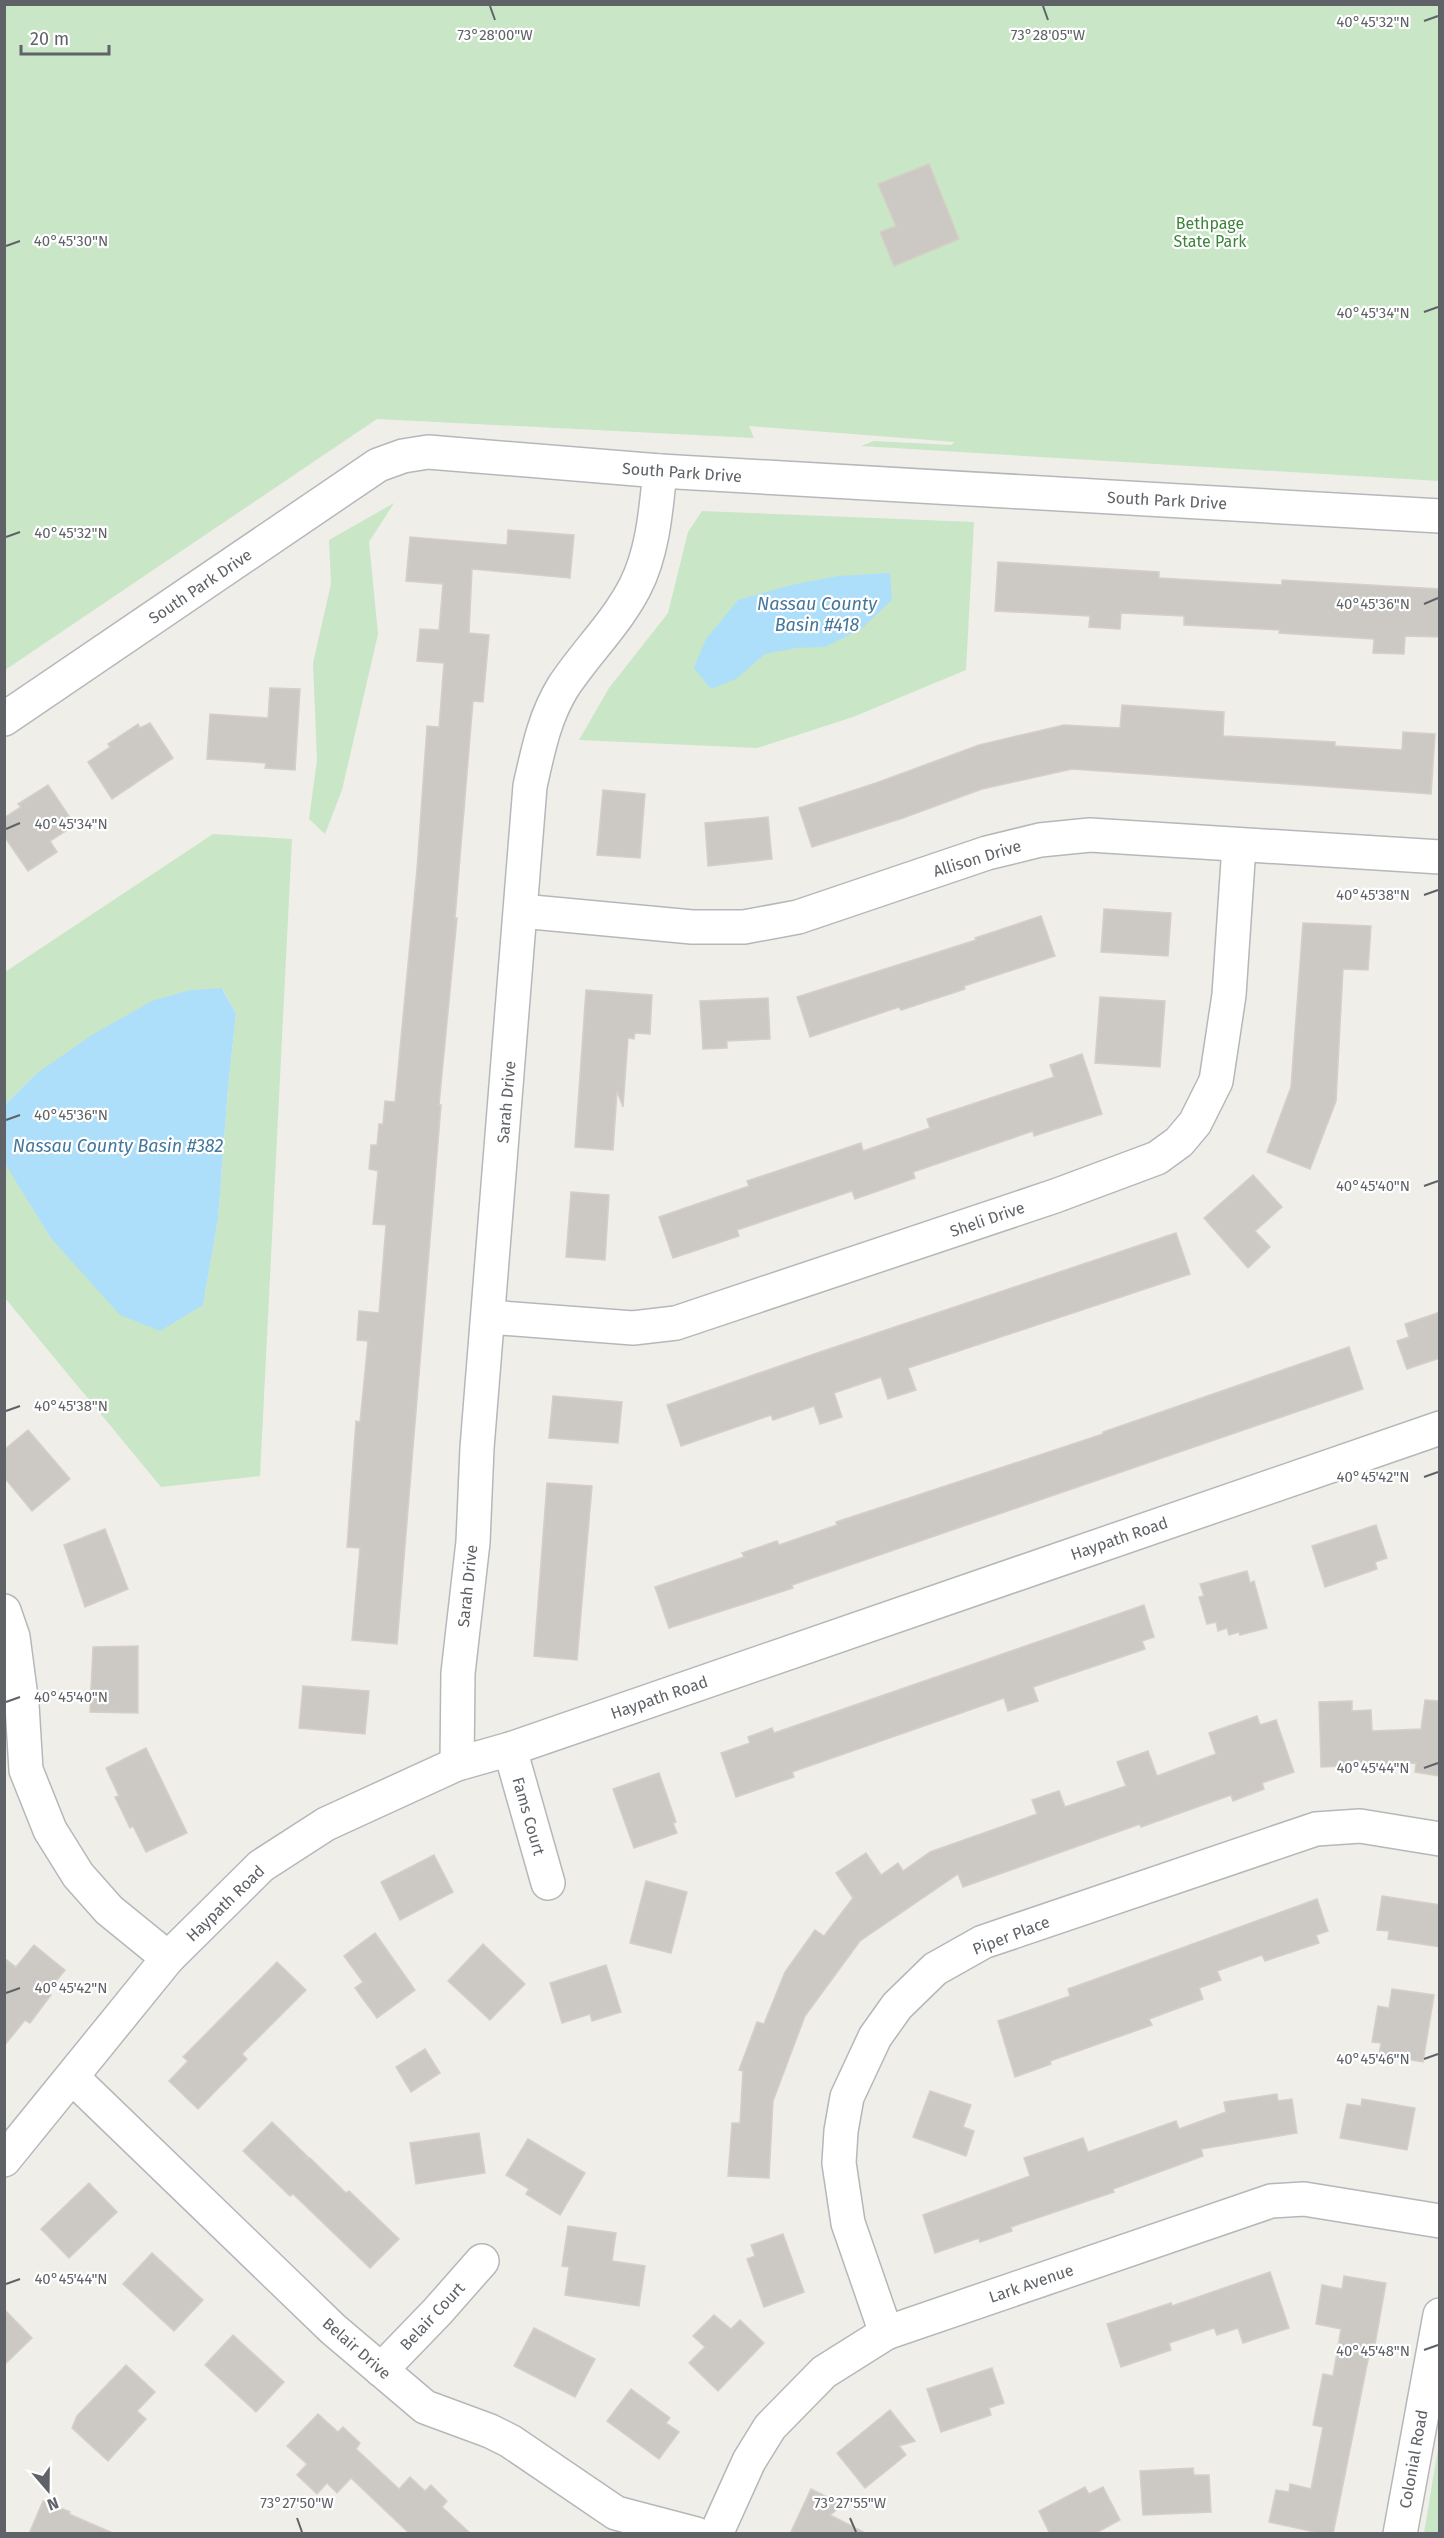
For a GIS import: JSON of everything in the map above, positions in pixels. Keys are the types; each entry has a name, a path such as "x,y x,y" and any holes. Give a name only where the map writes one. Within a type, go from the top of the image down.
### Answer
{"street":[{"name":"South Park Drive","path":"4,719 378,465 404,456 428,453 660,471 1440,516"},
{"name":"Sarah Drive","path":"458,1764 458,1673 472,1542 477,1448 530,786 542,729 563,687 613,625 636,585 650,540 660,471"},
{"name":"Allison Drive","path":"521,911 692,927 744,927 798,917 987,853 1040,840 1090,835 1440,857"},
{"name":"Sheli Drive","path":"489,1317 633,1328 676,1323 1055,1196 1156,1158 1179,1142 1195,1123 1216,1081 1229,995 1239,846"},
{"name":"Haypath Road","path":"4,2160 73,2078 168,1958 261,1866 326,1824 458,1764 510,1749 1440,1428"},
{"path":"4,1611 13,1637 13,1708 26,1770 50,1830 78,1875 109,1910 168,1958"},
{"name":"Fams Court","path":"510,1749 548,1883"},
{"name":"Piper Place","path":"886,2332 848,2223 839,2163 841,2131 847,2097 875,2037 897,2006 935,1969 983,1942 1316,1829 1360,1826 1440,1839"},
{"name":"Belair Drive","path":"73,2078 333,2330 425,2407 490,2431 510,2441 615,2513 696,2534"},
{"name":"Lark Avenue","path":"716,2534 749,2461 770,2427 824,2372 886,2332 1271,2201 1304,2199 1440,2221"},
{"name":"Belair Court","path":"381,2370 482,2261"},
{"name":"Colonial Road","path":"1400,2534 1440,2315"}],"green space":[{"name":"Bethpage State Park","path":"4,5 1439,5 1439,481 861,446 874,441 951,445 955,442 749,426 754,438 377,419 5,670"},
{"path":"394,503 369,542 378,634 342,790 325,834 309,819 317,760 313,663 331,584 329,540"},
{"path":"702,511 974,522 966,670 853,717 757,748 579,740 609,688 668,613 688,532"},
{"path":"213,834 292,839 260,1476 161,1487 5,1298 4,1160 50,1237 203,1305 218,1219 236,1014 223,989 190,990 36,1074 5,1105 5,972"},
{"path":"1439,2443 1439,2533 1424,2533"}],"water":[{"name":"Nassau County Basin #418","path":"890,573 892,600 861,629 825,647 796,648 765,654 736,679 711,689 694,668 706,639 738,600 792,585 838,576"},
{"name":"Nassau County Basin #382","path":"222,988 236,1014 218,1219 203,1305 160,1331 120,1315 50,1237 6,1165 5,1105 36,1074 92,1035 152,1001 190,990"}],"building":[{"path":"929,164 959,239 894,266 880,232 896,226 878,184"},
{"path":"508,530 574,535 570,578 472,569 469,633 489,635 483,702 473,701 397,1644 352,1640 360,1548 347,1547 356,1421 360,1422 368,1341 357,1340 359,1311 379,1313 386,1225 373,1224 378,1171 369,1169 371,1145 377,1145 379,1124 383,1124 385,1101 395,1102 417,869 427,726 439,727 444,663 417,661 420,629 439,630 443,584 406,581 410,537 507,545"},
{"path":"998,562 1159,572 1159,578 1282,585 1282,580 1440,589 1440,637 1405,636 1404,654 1373,653 1374,639 1279,633 1280,630 1184,625 1184,616 1121,613 1120,629 1089,627 1090,616 995,611"},
{"path":"270,688 300,689 295,770 265,768 266,763 207,759 210,714 268,718"},
{"path":"1122,705 1224,712 1223,736 1335,742 1335,746 1402,750 1403,732 1435,734 1431,794 1072,769 982,789 903,818 812,847 799,808 876,783 979,745 1064,725 1120,728"},
{"path":"150,723 173,758 112,799 88,762 110,747 108,744 138,724 140,728"},
{"path":"48,785 75,825 50,841 57,852 28,871 4,836 4,818 21,807 18,804"},
{"path":"603,790 645,794 640,858 597,855"},
{"path":"768,817 772,859 708,866 705,823"},
{"path":"1104,909 1171,913 1168,956 1101,952"},
{"path":"1041,916 1055,956 964,986 965,989 901,1010 899,1007 810,1037 797,997 976,940 975,938"},
{"path":"1303,923 1371,926 1368,970 1343,969 1336,1101 1310,1169 1267,1152 1291,1087"},
{"path":"586,990 652,995 650,1034 635,1033 634,1039 628,1038 623,1107 617,1091 613,1150 575,1147"},
{"path":"1100,997 1165,1001 1160,1067 1095,1063"},
{"path":"768,998 770,1039 727,1041 727,1048 703,1049 700,1001"},
{"path":"1082,1054 1102,1114 1034,1136 1033,1131 913,1172 915,1178 855,1199 852,1191 737,1230 739,1236 673,1258 659,1217 749,1186 747,1181 861,1143 863,1151 930,1128 927,1119 1054,1077 1050,1065"},
{"path":"1253,1175 1282,1207 1255,1231 1270,1247 1248,1268 1204,1218"},
{"path":"571,1192 609,1195 605,1260 566,1257"},
{"path":"1176,1233 1190,1274 908,1368 916,1390 888,1399 881,1377 834,1393 842,1417 820,1424 814,1406 773,1420 771,1415 681,1446 667,1405"},
{"path":"1440,1312 1440,1358 1407,1369 1397,1341 1409,1337 1405,1324"},
{"path":"1349,1347 1363,1389 792,1585 793,1588 669,1628 655,1587 744,1557 742,1553 777,1541 779,1545 837,1525 836,1522 1103,1434 1103,1432"},
{"path":"553,1396 622,1402 618,1443 549,1438"},
{"path":"28,1430 70,1479 32,1511 4,1477 4,1450"},
{"path":"547,1483 592,1486 577,1660 534,1656"},
{"path":"1376,1525 1387,1558 1375,1562 1377,1569 1325,1587 1312,1546"},
{"path":"105,1529 128,1589 85,1607 64,1545"},
{"path":"1247,1571 1250,1583 1254,1581 1267,1628 1240,1635 1239,1632 1229,1635 1227,1628 1218,1631 1216,1622 1207,1624 1199,1597 1204,1596 1200,1584"},
{"path":"1144,1605 1154,1637 1142,1641 1145,1649 1033,1687 1038,1701 1008,1711 1004,1698 792,1772 794,1777 736,1797 721,1753 750,1743 748,1737 772,1728 774,1733"},
{"path":"138,1646 138,1713 90,1712 93,1647"},
{"path":"303,1686 369,1691 365,1734 299,1728"},
{"path":"1425,1700 1440,1701 1440,1776 1415,1772 1416,1763 1321,1767 1319,1702 1352,1701 1352,1711 1371,1710 1372,1731 1421,1729"},
{"path":"1257,1716 1260,1725 1276,1720 1294,1772 1262,1783 1264,1789 1233,1801 1231,1795 1141,1827 1140,1824 963,1887 958,1874 860,1941 805,2016 773,2101 769,2178 728,2176 732,2123 740,2123 743,2071 739,2070 757,2022 764,2024 785,1972 815,1930 824,1936 853,1898 836,1873 866,1853 881,1875 898,1863 903,1871 930,1852 1037,1814 1032,1800 1059,1791 1065,1807 1126,1786 1117,1762 1148,1751 1157,1776 1216,1754 1209,1733"},
{"path":"146,1748 187,1833 146,1852 133,1826 130,1828 115,1797 119,1796 106,1768"},
{"path":"659,1773 676,1822 673,1823 677,1833 634,1848 613,1789"},
{"path":"434,1855 453,1892 400,1920 381,1882"},
{"path":"646,1881 687,1892 671,1953 630,1943"},
{"path":"1382,1896 1440,1905 1440,1947 1388,1939 1389,1931 1377,1930"},
{"path":"1317,1899 1328,1931 1316,1935 1319,1943 1265,1961 1262,1955 1217,1971 1221,1980 1199,1988 1203,1999 1149,2019 1152,2025 1050,2061 1051,2064 1015,2077 998,2021 1070,1996 1068,1989"},
{"path":"375,1933 415,1990 377,2018 355,1988 363,1982 344,1956"},
{"path":"483,1944 525,1984 490,2020 448,1981"},
{"path":"34,1945 65,1970 47,1992 51,1995 30,2023 25,2020 4,2046 4,1958 16,1967"},
{"path":"277,1962 306,1990 242,2054 247,2059 198,2109 169,2081 188,2061 183,2057"},
{"path":"606,1965 621,2012 592,2021 590,2014 562,2023 550,1983"},
{"path":"1392,1989 1434,1995 1423,2062 1379,2055 1381,2043 1372,2042 1378,2006 1389,2008"},
{"path":"425,2049 440,2073 411,2092 396,2067"},
{"path":"930,2091 971,2105 963,2127 974,2131 966,2156 913,2137"},
{"path":"1277,2094 1278,2101 1292,2099 1297,2133 1201,2149 1203,2156 1113,2189 1114,2192 1011,2227 1012,2231 980,2242 979,2238 935,2253 923,2215 1030,2176 1024,2158 1083,2138 1088,2152 1176,2121 1179,2129 1226,2112 1224,2102"},
{"path":"1362,2099 1415,2108 1407,2150 1340,2138 1347,2104 1361,2106"},
{"path":"272,2122 308,2157 304,2159 310,2158 346,2193 349,2191 399,2239 370,2268 293,2194 290,2196 243,2151"},
{"path":"479,2133 485,2173 416,2184 410,2143"},
{"path":"528,2139 585,2173 560,2215 526,2194 529,2189 506,2175"},
{"path":"89,2183 117,2212 69,2258 41,2229"},
{"path":"568,2226 616,2233 612,2261 645,2266 639,2306 565,2295 569,2267 562,2266"},
{"path":"783,2234 804,2292 764,2307 747,2259 755,2256 751,2245"},
{"path":"152,2253 203,2300 174,2331 123,2284"},
{"path":"1270,2272 1289,2328 1243,2343 1238,2328 1217,2335 1214,2328 1169,2343 1171,2350 1121,2367 1107,2324 1171,2303 1172,2306"},
{"path":"1344,2276 1386,2283 1374,2350 1370,2350 1333,2534 1324,2534 1269,2522 1276,2490 1289,2492 1290,2484 1311,2489 1323,2427 1313,2425 1323,2374 1333,2376 1341,2329 1316,2324 1322,2285 1342,2289"},
{"path":"4,2309 32,2338 4,2365"},
{"path":"714,2315 731,2329 740,2320 764,2343 718,2391 689,2363 705,2347 693,2336"},
{"path":"534,2328 595,2359 575,2397 514,2366"},
{"path":"233,2335 284,2382 256,2412 205,2365"},
{"path":"126,2365 155,2392 137,2411 146,2419 108,2461 72,2428 77,2416"},
{"path":"992,2368 1004,2403 989,2408 991,2415 941,2432 927,2389"},
{"path":"631,2389 670,2418 666,2423 679,2432 659,2459 607,2421"},
{"path":"890,2410 915,2441 899,2446 906,2455 865,2488 837,2453"},
{"path":"318,2414 338,2432 343,2427 360,2443 356,2449 399,2489 410,2477 425,2491 431,2485 447,2501 442,2507 471,2534 410,2534 351,2478 337,2493 327,2483 317,2494 297,2475 307,2464 287,2446"},
{"path":"1193,2468 1194,2475 1209,2475 1211,2512 1143,2515 1140,2471"},
{"path":"1085,2487 1089,2494 1103,2487 1120,2520 1094,2534 1050,2534 1039,2511"},
{"path":"811,2489 843,2505 830,2515 867,2534 790,2534"},
{"path":"43,2501 70,2512 69,2514 115,2534 29,2534"}]}
